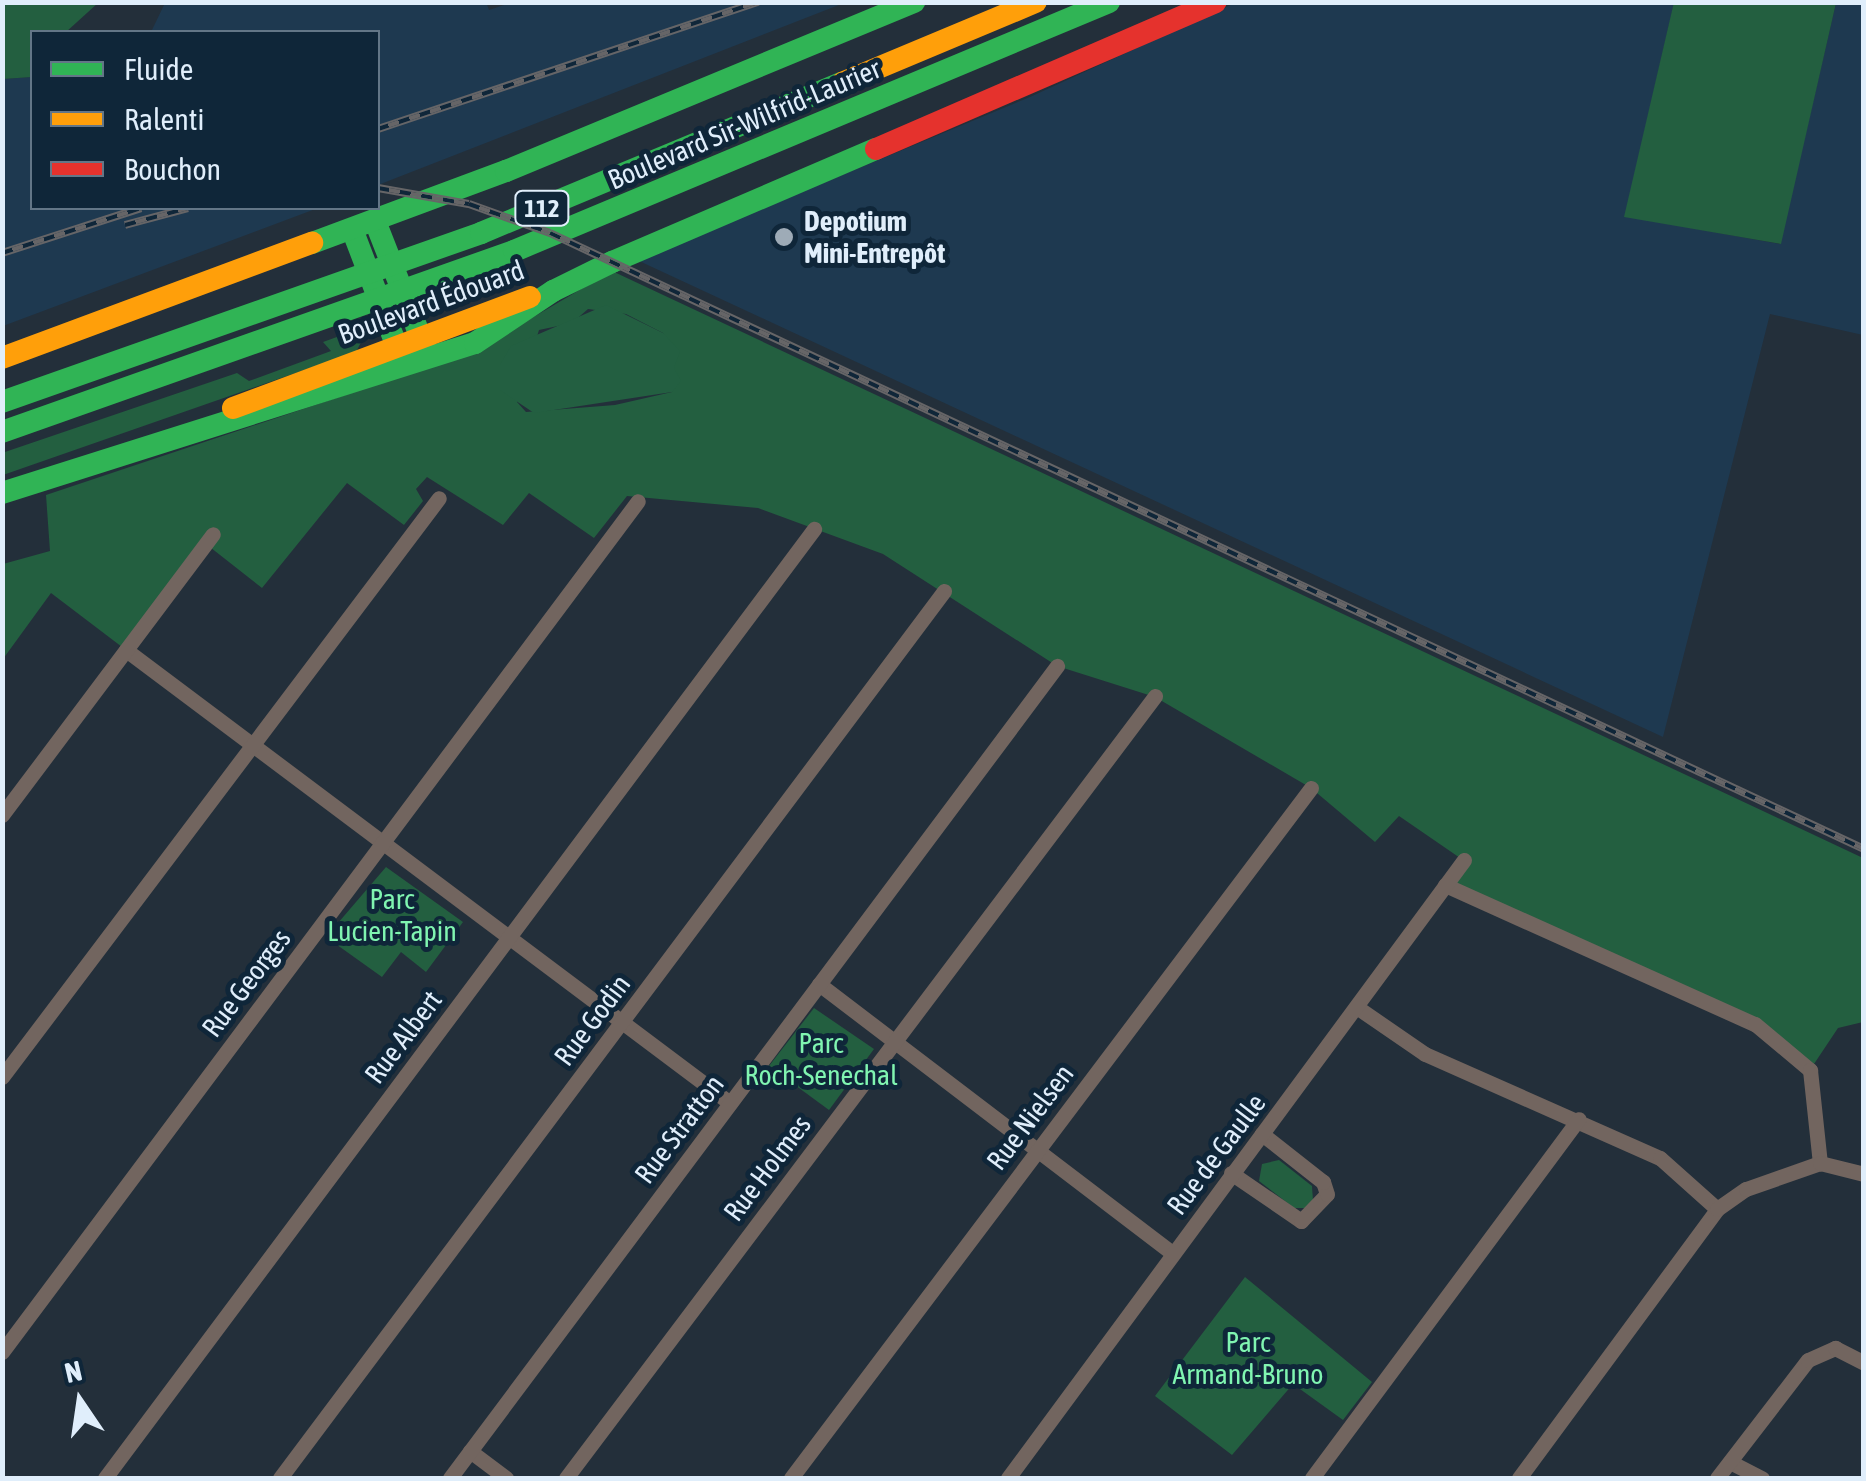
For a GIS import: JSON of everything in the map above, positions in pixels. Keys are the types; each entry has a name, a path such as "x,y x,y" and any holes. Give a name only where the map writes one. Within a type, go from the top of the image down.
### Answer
{"main road":[{"path":"2,358 375,221 914,2"},
{"name":"Boulevard Sir-Wilfrid-Laurier","path":"2,402 480,233 1036,2"},
{"name":"Boulevard Sir-Wilfrid-Laurier","path":"2,432 514,251 1109,2"},
{"name":"Boulevard Édouard","path":"2,493 424,348 1216,2"},
{"path":"375,221 374,252 387,320 400,355"},
{"path":"352,229 374,252 410,312 424,348"}],"street":[{"path":"2,1077 439,498"},
{"name":"Rue Georges","path":"2,1352 638,501"},
{"name":"Rue Albert","path":"105,1478 814,529"},
{"path":"2,815 212,534"},
{"name":"Rue Godin","path":"280,1478 944,591"},
{"path":"126,650 730,1103"},
{"name":"Rue Stratton","path":"450,1478 1057,666"},
{"name":"Rue Holmes","path":"566,1478 1154,696"},
{"name":"Rue Nielsen","path":"791,1478 1311,788"},
{"name":"Rue de Gaulle","path":"1008,1478 1464,860"},
{"path":"1445,885 1754,1024 1810,1070 1820,1163"},
{"path":"820,984 1172,1254"},
{"path":"1358,1008 1426,1054 1580,1119 1660,1158 1717,1209"},
{"path":"1312,1478 1580,1119"},
{"path":"1232,1173 1301,1221 1328,1194 1323,1182 1262,1134"},
{"path":"1519,1478 1717,1209 1746,1189 1820,1163 1864,1174"},
{"path":"1718,1478 1808,1360 1835,1348 1864,1363"},
{"path":"470,1451 506,1478"},
{"path":"1730,1462 1762,1478"}],"shaded area":[{"path":"486,2 489,10 513,2 844,3 380,184 380,30 152,30 165,3"},
{"path":"1237,2 1674,3 1625,216 1780,244 1836,3 1863,3 1863,335 1770,314 1663,737 637,260 1030,97"},
{"path":"30,77 30,210 313,210 3,326 3,79"}],"green space":[{"path":"3,2 98,3 68,30 30,30 30,77 3,79"},
{"path":"1674,2 1836,3 1781,244 1624,217"},
{"path":"612,271 1863,858 1863,1022 1838,1028 1810,1070 1754,1024 1445,885 1463,860 1399,816 1375,842 1311,788 1155,697 1057,666 883,554 758,508 627,496 594,538 529,493 503,525 427,477 416,489 423,501 404,525 347,483 262,588 206,544 126,650 51,593 3,659 3,564 50,551 46,495 474,352","holes":["588,309 626,314 663,333 674,367 672,392 615,405 526,412 517,402 539,330 572,323"]},
{"path":"606,305 663,333 680,351 674,368 681,381 672,392 534,413 500,390 500,365 511,346"},
{"path":"370,325 356,352 3,475 2,453 237,373 249,381 331,351 323,342"},
{"name":"Parc Lucien-Tapin","path":"386,867 463,922 426,972 401,952 382,977 326,937"},
{"name":"Parc Roch-Senechal","path":"814,1008 874,1049 829,1110 769,1066"},
{"path":"1279,1160 1312,1186 1313,1201 1305,1208 1294,1208 1259,1181 1262,1164"},
{"name":"Parc Armand-Bruno","path":"1245,1277 1372,1382 1343,1420 1293,1384 1232,1455 1155,1396"}],"railway":[{"path":"380,128 758,2"},
{"path":"380,188 469,204 550,233 1864,849"},
{"path":"2,253 135,210"},
{"path":"125,225 181,210"}],"traffic: fast":[{"path":"312,243 506,171 914,2"},
{"path":"2,432 514,251 1109,2"},
{"path":"2,402 481,233 842,83"},
{"path":"2,493 475,343 553,291 612,262 876,149"},
{"path":"375,221 426,351"},
{"path":"352,229 401,357"}],"traffic: slow":[{"path":"842,83 1036,2"},
{"path":"2,358 312,243"},
{"path":"233,408 530,297"}],"traffic: jam":[{"path":"876,149 1216,2"}],"place":[{"name":"Depotium Mini-Entrepôt","path":"784,237"}]}
